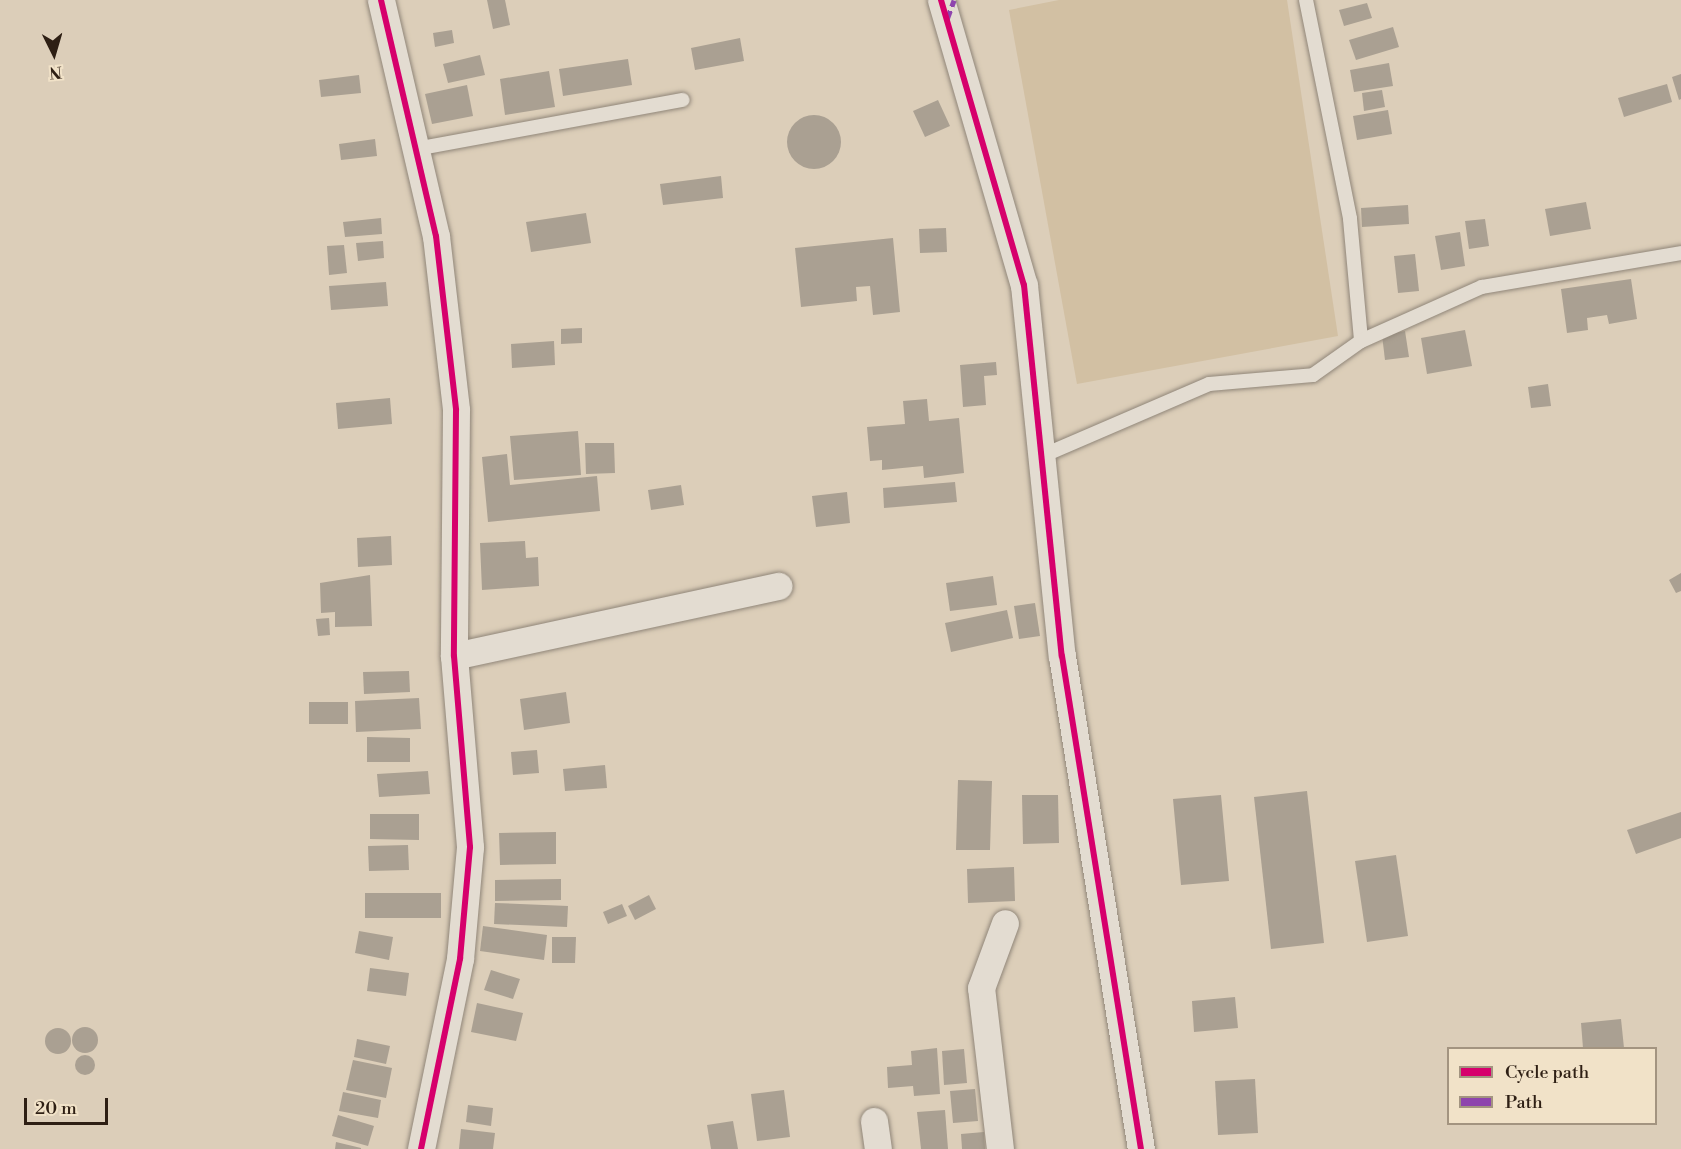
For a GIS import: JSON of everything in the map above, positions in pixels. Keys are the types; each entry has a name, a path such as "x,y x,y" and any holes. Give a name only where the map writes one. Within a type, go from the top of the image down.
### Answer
{"street":[{"path":"381,0 436,236 456,410 454,656 470,848 460,959 421,1149"},
{"path":"941,0 1024,285 1062,656 1141,1149"},
{"path":"454,656 779,586"},
{"path":"1000,1149 981,988 1005,923"},
{"path":"874,1121 878,1149"}],"lane":[{"path":"1306,0 1350,219 1361,341"},
{"path":"415,148 684,100"},
{"path":"1042,456 1209,384 1313,375 1361,341 1482,287 1681,253"}],"shaded area":[{"path":"1059,0 1287,0 1338,336 1077,384 1009,10"}],"building":[{"path":"487,0 505,0 510,25 493,29"},
{"path":"1367,3 1372,18 1344,26 1339,10"},
{"path":"1393,27 1399,47 1356,60 1349,40"},
{"path":"452,30 454,43 435,47 433,33"},
{"path":"740,38 744,61 695,70 691,48"},
{"path":"480,55 485,75 448,83 443,64"},
{"path":"628,59 632,85 563,96 559,69"},
{"path":"1389,63 1393,86 1354,92 1350,70"},
{"path":"549,71 555,107 505,115 500,79"},
{"path":"1681,74 1681,99 1679,100 1672,77"},
{"path":"359,75 361,93 321,97 319,80"},
{"path":"1667,84 1672,102 1624,117 1618,98"},
{"path":"467,85 473,116 432,124 425,94"},
{"path":"1382,90 1385,107 1364,111 1362,93"},
{"path":"938,100 950,126 925,137 913,111"},
{"path":"1388,110 1392,134 1357,140 1353,116"},
{"path":"814,115 824,117 833,123 839,132 841,142 839,152 833,161 824,167 814,169 804,167 795,161 789,152 787,142 789,132 795,123 804,117"},
{"path":"375,139 377,156 341,160 339,144"},
{"path":"721,176 723,198 663,205 660,184"},
{"path":"1586,202 1591,229 1550,236 1545,209"},
{"path":"1408,205 1409,224 1362,227 1361,208"},
{"path":"586,213 591,243 531,252 526,222"},
{"path":"381,218 382,234 345,237 343,222"},
{"path":"1485,219 1489,246 1469,249 1465,221"},
{"path":"946,228 947,252 920,253 919,229"},
{"path":"1460,232 1465,266 1441,270 1435,236"},
{"path":"893,238 900,312 873,315 870,286 856,287 857,301 801,307 795,248"},
{"path":"383,241 384,258 358,261 356,243"},
{"path":"344,245 347,273 329,275 327,246"},
{"path":"1415,254 1419,291 1398,293 1394,256"},
{"path":"1631,279 1637,319 1609,324 1607,315 1587,318 1588,330 1567,333 1561,289"},
{"path":"386,282 388,306 331,310 329,286"},
{"path":"582,328 582,343 561,344 561,329"},
{"path":"1465,330 1472,366 1427,374 1421,338"},
{"path":"1405,331 1409,357 1385,360 1382,335"},
{"path":"554,341 555,365 512,368 511,344"},
{"path":"996,362 997,375 984,376 986,405 963,407 960,365"},
{"path":"1548,384 1551,406 1531,408 1528,387"},
{"path":"390,398 392,424 338,429 336,403"},
{"path":"927,399 929,421 959,418 964,473 924,478 923,466 882,470 882,460 870,461 867,427 905,424 903,401"},
{"path":"578,431 581,475 514,480 510,436"},
{"path":"585,443 614,443 615,473 586,474"},
{"path":"507,454 510,485 597,476 600,511 488,522 482,457"},
{"path":"955,482 957,502 884,508 883,488"},
{"path":"681,485 684,505 651,510 648,490"},
{"path":"847,492 850,523 816,527 812,496"},
{"path":"391,536 392,565 358,567 357,538"},
{"path":"525,541 526,558 538,557 539,586 482,590 480,543"},
{"path":"1681,573 1681,591 1676,593 1669,580"},
{"path":"370,575 372,626 335,627 335,612 321,613 320,583"},
{"path":"993,576 997,605 950,611 946,583"},
{"path":"1035,603 1040,636 1019,639 1014,606"},
{"path":"1007,610 1013,638 951,652 945,623"},
{"path":"329,618 330,635 318,636 316,619"},
{"path":"409,671 410,692 364,694 363,672"},
{"path":"566,692 570,723 524,730 520,699"},
{"path":"419,698 421,729 356,732 355,701"},
{"path":"309,702 348,702 348,724 309,724"},
{"path":"367,737 410,738 410,762 367,762"},
{"path":"537,750 539,773 513,775 511,752"},
{"path":"605,765 607,788 565,791 563,769"},
{"path":"428,771 430,794 379,797 377,774"},
{"path":"958,780 992,781 990,850 956,850"},
{"path":"1307,791 1324,943 1271,949 1254,797"},
{"path":"1022,795 1058,795 1059,843 1023,844"},
{"path":"1221,795 1229,881 1181,885 1173,799"},
{"path":"1681,812 1681,838 1636,854 1627,830"},
{"path":"370,814 419,814 419,840 370,839"},
{"path":"556,832 556,864 500,865 499,833"},
{"path":"408,845 409,870 369,871 368,846"},
{"path":"1396,855 1408,936 1367,942 1355,861"},
{"path":"1014,867 1015,901 968,903 967,869"},
{"path":"561,879 561,900 495,901 495,880"},
{"path":"365,893 441,893 441,918 365,918"},
{"path":"649,895 656,909 635,920 628,906"},
{"path":"495,903 568,906 567,927 494,924"},
{"path":"622,904 627,916 608,924 603,912"},
{"path":"483,926 547,935 544,960 480,951"},
{"path":"359,931 393,937 389,960 355,953"},
{"path":"552,937 576,937 575,963 552,963"},
{"path":"370,968 409,973 406,996 367,991"},
{"path":"491,970 520,979 513,999 484,990"},
{"path":"1235,997 1238,1028 1194,1032 1192,1001"},
{"path":"477,1003 523,1013 516,1041 471,1032"},
{"path":"1621,1019 1624,1047 1583,1047 1581,1023"},
{"path":"85,1027 94,1031 98,1040 94,1049 85,1053 76,1049 72,1040 76,1031"},
{"path":"58,1028 67,1032 71,1041 67,1050 58,1054 49,1050 45,1041 49,1032"},
{"path":"357,1039 390,1046 386,1064 354,1057"},
{"path":"937,1048 940,1094 914,1096 913,1086 888,1088 887,1067 912,1065 911,1051"},
{"path":"964,1049 967,1083 944,1085 942,1051"},
{"path":"85,1055 92,1058 95,1065 92,1072 85,1075 78,1072 75,1065 78,1058"},
{"path":"353,1060 392,1068 386,1098 346,1090"},
{"path":"1255,1079 1258,1133 1218,1135 1215,1081"},
{"path":"975,1089 978,1121 953,1123 950,1091"},
{"path":"784,1090 790,1137 757,1141 751,1094"},
{"path":"343,1092 381,1100 378,1118 339,1111"},
{"path":"468,1105 493,1108 491,1126 466,1122"},
{"path":"945,1110 948,1149 921,1149 917,1112"},
{"path":"338,1115 374,1126 368,1146 332,1136"},
{"path":"733,1121 738,1149 711,1149 707,1125"},
{"path":"461,1129 495,1133 493,1149 459,1149"},
{"path":"984,1132 985,1149 962,1149 961,1134"},
{"path":"336,1142 361,1148 361,1149 335,1149"}],"marked path":[{"path":"947,19 954,0"}],"cycle path":[{"path":"381,0 436,236 456,410 454,656 470,847 460,959 421,1149"},
{"path":"941,0 1024,285 1062,656 1141,1149"}]}
